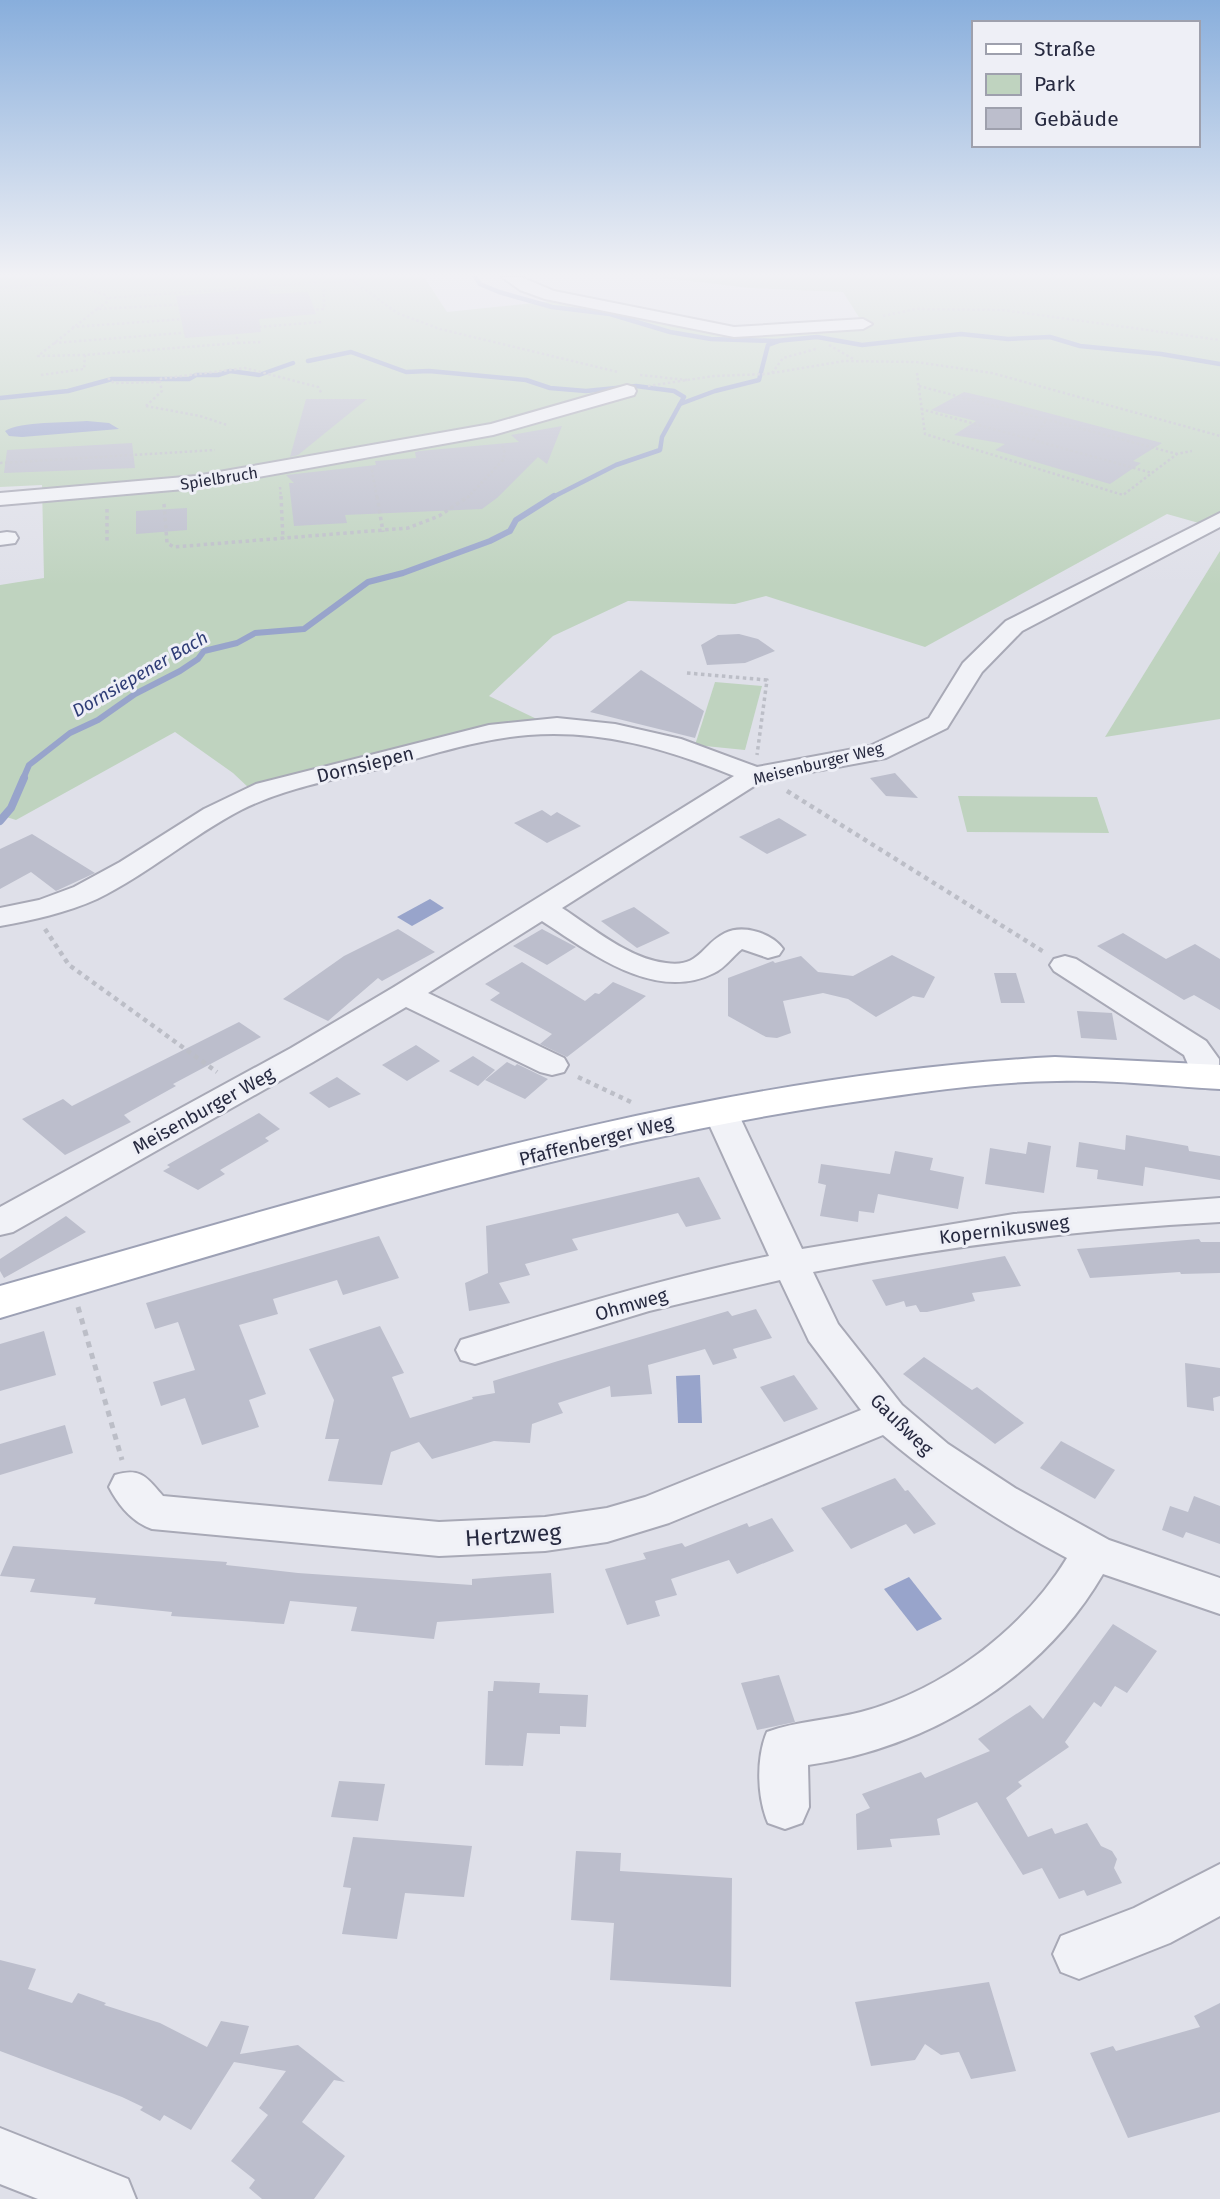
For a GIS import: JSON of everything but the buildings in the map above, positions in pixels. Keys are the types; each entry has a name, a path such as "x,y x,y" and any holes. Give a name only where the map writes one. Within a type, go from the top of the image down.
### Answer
{"main road":[{"name":"Pfaffenberger Weg","path":"0,1302 407,1187 578,1142 720,1111 859,1089 1035,1069 1214,1077"}],"street":[{"name":"Spielbruch","path":"0,499 164,487 493,429 626,380"},
{"name":"Meisenburger Weg","path":"0,1223 405,994 754,775 877,752 938,723 972,668 1014,626 1220,519"},
{"name":"Dornsiepen","path":"0,917 33,911 97,888 191,827 254,794 288,782 495,732 560,725 606,731 699,751 754,775"},
{"path":"542,908 630,962 672,974 703,967 736,939 756,941 768,949"},
{"name":"Pfaffenberger Weg","path":"1065,965 1195,1048 1214,1077"},
{"path":"405,994 552,1065"},
{"name":"Gaußweg","path":"720,1111 822,1331 888,1416 934,1455 1000,1500 1094,1552 1220,1596"},
{"name":"Kopernikusweg","path":"790,1264 971,1231 1059,1221 1220,1210"},
{"name":"Ohmweg","path":"475,1350 671,1292 790,1264"},
{"name":"Hertzweg","path":"130,1487 152,1513 439,1539 545,1534 607,1525 654,1511 888,1416"},
{"path":"785,1807 784,1747 814,1744 902,1719 977,1681 1015,1651 1063,1601 1094,1552"},
{"path":"1079,1954 1190,1909 1220,1888"},
{"path":"0,2156 108,2199"}],"path":[{"path":"110,380 114,383 169,380"},
{"path":"286,380 318,387 322,394"},
{"path":"668,380 692,380"},
{"path":"647,386 695,380"},
{"path":"918,380 925,434 1123,495 1177,454"},
{"path":"1013,380 1220,436"},
{"path":"160,381 162,391 146,407 200,416 227,425"},
{"path":"919,386 1177,454 1192,451"},
{"path":"921,410 1153,473"},
{"path":"1033,440 1046,419"},
{"path":"164,487 167,542 170,546 383,531 424,523 460,506 504,459 504,448 493,429"},
{"path":"0,463 215,450"},
{"path":"369,451 383,531"},
{"path":"279,468 283,539"},
{"path":"107,508 107,544"},
{"path":"687,673 768,680 754,775 775,784 1065,965"},
{"path":"33,911 68,965 241,1089"},
{"path":"552,1065 671,1121"},
{"path":"71,1282 130,1487"}],"green space":[{"path":"0,380 1220,380 1220,529 1167,514 925,647 766,596 735,604 628,601 553,636 489,696 543,722 250,789 233,773 175,732 16,820 0,815 0,585 44,578 42,485 0,487"},
{"path":"1220,551 1220,719 1105,737"},
{"path":"715,682 762,686 745,750 695,745"},
{"path":"958,796 1097,797 1109,833 967,832"}],"water":[{"path":"87,421 109,423 119,429 22,437 9,436 5,431 32,424"},
{"path":"430,899 444,908 412,926 397,917"},
{"path":"700,1375 702,1423 678,1423 676,1376"},
{"path":"909,1577 942,1619 917,1631 884,1589"}],"waterway":[{"path":"0,398 68,391 110,380"},
{"path":"522,380 550,388 586,391 636,386 674,391 684,397 680,404"},
{"name":"Dornsiepener Bach","path":"680,404 715,391 759,380"},
{"name":"Dornsiepener Bach","path":"551,498 616,465 660,450 662,437 680,404"},
{"name":"Dornsiepener Bach","path":"23,779 29,765 70,733 98,720 135,694 180,671 198,659 204,651 237,643 255,633 304,629 368,582 403,573 490,541 510,531 516,520 554,496"},
{"name":"Dornsiepener Bach","path":"0,821 11,808 24,778"}]}
